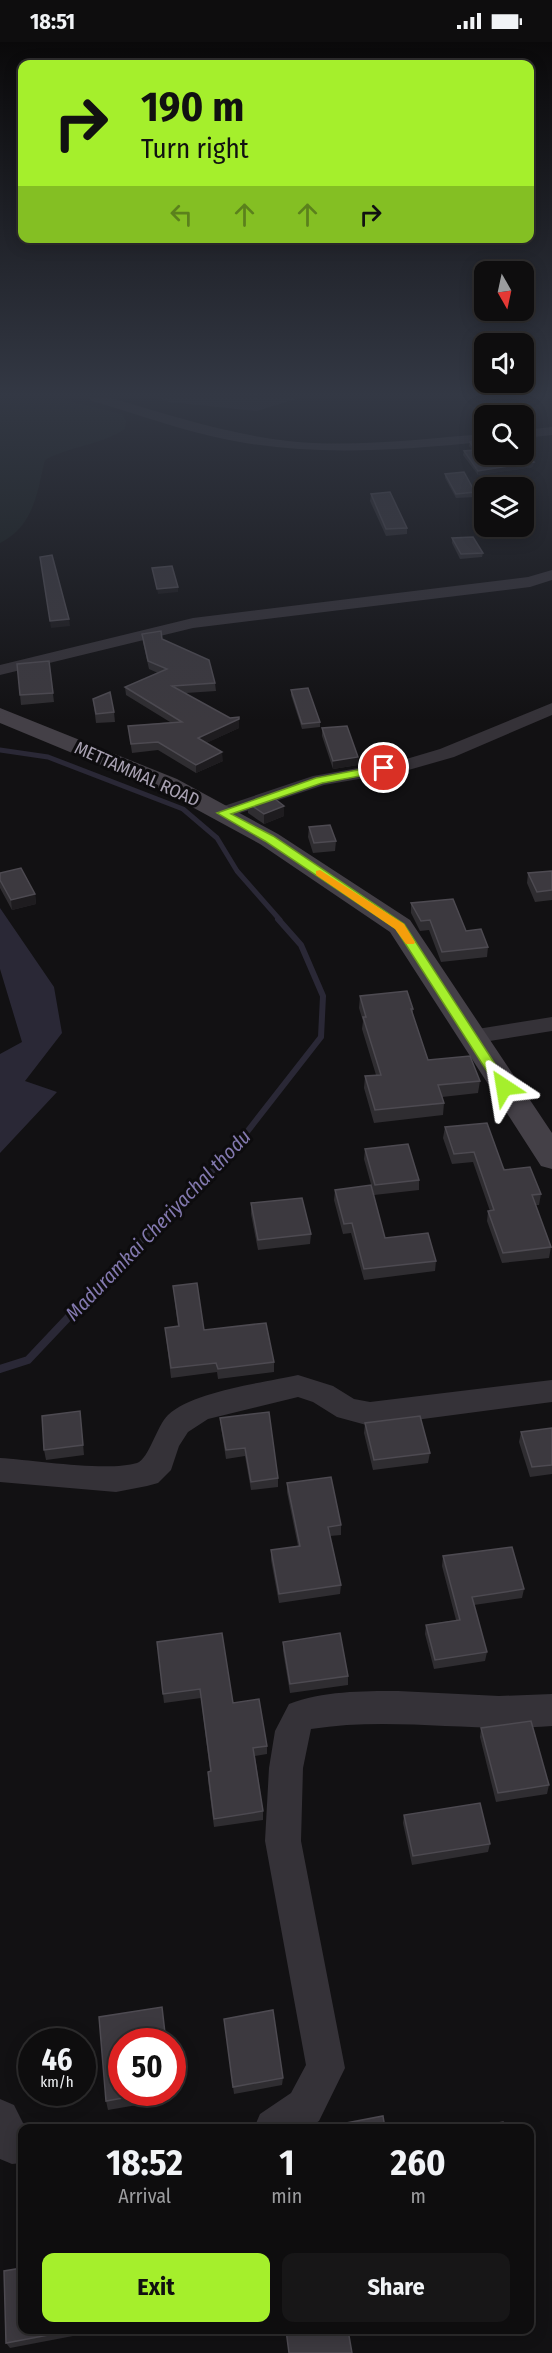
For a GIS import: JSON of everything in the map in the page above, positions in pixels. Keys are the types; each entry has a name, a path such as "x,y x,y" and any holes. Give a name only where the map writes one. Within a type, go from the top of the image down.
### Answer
{"main road":[{"name":"METTAMMAL ROAD","path":"0,715 168,784 269,839 400,926 552,1158"}],"street":[{"path":"0,670 193,623 544,578 552,590"},
{"path":"222,813 320,780 405,765 447,753 552,708"},
{"path":"471,1037 552,1024"},
{"path":"0,1470 116,1479 147,1473 161,1461 165,1443 178,1424 200,1408 298,1386 323,1394 347,1409 370,1414 552,1391"},
{"path":"280,2124 305,2108 326,2068 283,1841 286,1768 292,1731 301,1715 350,1707 414,1707 484,1712 552,1710"},
{"path":"0,2119 12,2144 18,2143"}],"shaded area":[{"path":"0,506 33,506 20,527 0,543"},
{"path":"0,908 54,987 62,1033 25,1081 57,1092 0,1153 0,1054 22,1042 0,969"}],"building":[{"path":"376,506 397,506 407,528 386,529"},
{"path":"473,537 483,553 461,554 452,538"},
{"path":"52,555 69,619 50,621 40,557"},
{"path":"172,566 178,587 157,589 152,568"},
{"path":"161,631 162,639 209,660 215,683 172,686 230,718 239,717 198,738 222,752 196,765 158,742 131,744 128,726 182,722 125,687 167,669 148,661 142,634"},
{"path":"49,661 53,693 20,695 17,664"},
{"path":"308,688 320,722 302,724 291,690"},
{"path":"110,692 114,712 96,714 93,699"},
{"path":"347,726 358,757 333,761 322,728"},
{"path":"270,795 284,806 264,814 248,803"},
{"path":"330,825 336,841 314,843 309,827"},
{"path":"21,868 35,894 11,900 0,880 0,873"},
{"path":"552,871 552,890 537,892 528,873"},
{"path":"453,899 466,931 481,929 488,947 442,952 430,920 421,921 411,903"},
{"path":"407,991 428,1060 470,1056 480,1081 438,1085 444,1103 375,1110 365,1076 381,1075 363,1017 366,1017 360,996"},
{"path":"487,1123 504,1170 530,1167 541,1194 532,1195 551,1247 503,1253 488,1211 494,1210 474,1152 454,1154 445,1127"},
{"path":"408,1144 419,1180 375,1185 365,1149"},
{"path":"371,1185 385,1238 428,1233 436,1261 364,1269 352,1223 344,1224 335,1190"},
{"path":"302,1198 311,1234 258,1240 251,1203"},
{"path":"197,1283 204,1330 266,1323 274,1362 218,1369 216,1363 171,1368 165,1328 179,1326 173,1286"},
{"path":"80,1411 83,1445 44,1450 42,1416"},
{"path":"269,1412 278,1478 251,1482 245,1448 226,1450 220,1418"},
{"path":"420,1416 430,1453 374,1460 365,1423"},
{"path":"552,1428 552,1465 532,1467 521,1432"},
{"path":"331,1477 341,1525 328,1527 341,1585 279,1594 271,1550 300,1546 287,1483"},
{"path":"512,1547 524,1589 472,1597 487,1652 435,1660 426,1625 460,1620 443,1556"},
{"path":"222,1633 233,1703 259,1699 267,1746 253,1748 263,1811 214,1819 208,1772 211,1771 200,1689 163,1694 157,1642"},
{"path":"340,1633 348,1676 290,1684 283,1642"},
{"path":"531,1721 549,1785 498,1793 481,1728"},
{"path":"480,1803 490,1844 413,1856 404,1815"},
{"path":"162,2007 164,2028 108,2028 108,2101 106,2101 99,2017"},
{"path":"273,2010 283,2078 233,2087 224,2019"},
{"path":"383,2116 384,2124 341,2124"},
{"path":"18,2269 18,2334 54,2334 6,2343 4,2271"},
{"path":"287,2334 349,2334 352,2353 289,2353"}],"waterway":[{"name":"Maduramkai Cheriyachal thodu","path":"0,750 48,757 183,809 217,838 237,871 280,920"},
{"name":"Maduramkai Cheriyachal thodu","path":"95,1290 166,1215 229,1155 321,1037 323,996 301,945 278,919"},
{"name":"Maduramkai Cheriyachal thodu","path":"0,1369 28,1360 96,1288"}],"slow traffic":[{"path":"320,873 400,926 410,942"}],"route":[{"path":"384,768 320,780 222,813 269,839 400,926 504,1087"}]}
